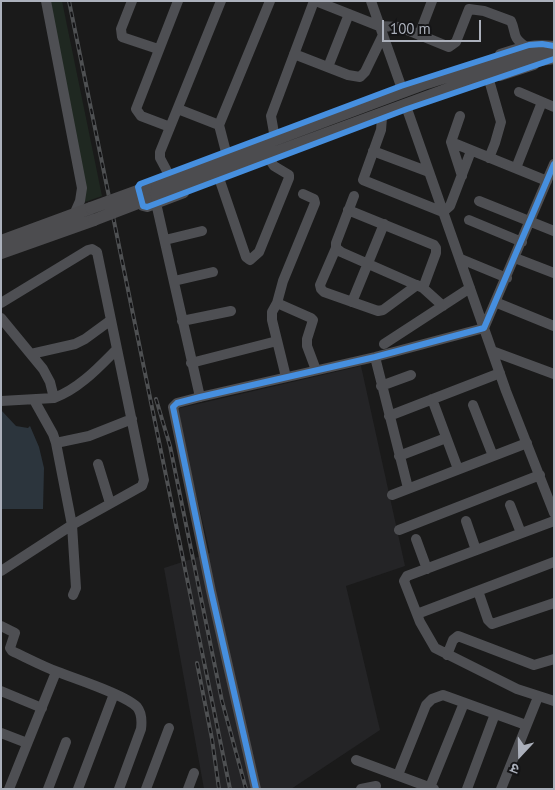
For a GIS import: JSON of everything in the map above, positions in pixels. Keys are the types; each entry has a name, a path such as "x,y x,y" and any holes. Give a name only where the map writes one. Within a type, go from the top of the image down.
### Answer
{"main road":[{"path":"149,197 427,83 505,58 554,48"},
{"path":"1,241 86,214 149,197 519,63 554,59"},
{"path":"1,253 86,214"}],"street":[{"path":"1,258 78,230 86,214 80,200 82,188 46,1"},
{"path":"132,1 121,29 122,37 158,49"},
{"path":"170,128 141,116 136,109 178,1"},
{"path":"168,173 160,158 160,152 221,1"},
{"path":"226,152 219,125 270,1"},
{"path":"274,133 271,116 315,1 349,14 381,30 400,28 446,47 452,46 456,42 469,9"},
{"path":"371,1 401,86"},
{"path":"418,36 432,1"},
{"path":"462,1 469,9 484,11 511,21 517,40 525,46"},
{"path":"328,67 349,14"},
{"path":"294,54 348,75 360,77 365,72 381,30"},
{"path":"149,197 147,207 144,206 138,185 401,86 525,46 542,44 554,48"},
{"path":"149,197 219,178 407,109 554,59"},
{"path":"489,80 501,122 489,158"},
{"path":"519,92 554,107"},
{"path":"516,168 542,102"},
{"path":"178,109 219,125"},
{"path":"407,109 500,373 554,513"},
{"path":"460,116 451,142 462,176"},
{"path":"382,118 381,130 364,176 364,181 443,212"},
{"path":"451,142 547,181"},
{"path":"373,151 429,172"},
{"path":"443,212 450,206 471,151"},
{"path":"219,178 246,257 250,260 259,252 289,178 287,173 274,166 270,160"},
{"path":"484,328 507,278 554,164"},
{"path":"286,377 272,320 272,312 314,203 314,199 303,194"},
{"path":"348,210 430,243 436,248 420,287 378,312 321,289 320,285 336,248 336,244 348,210 354,196"},
{"path":"149,197 165,240 200,397"},
{"path":"479,201 554,231"},
{"path":"1,236 86,214"},
{"path":"469,220 522,242"},
{"path":"352,302 384,224"},
{"path":"165,240 202,231"},
{"path":"336,248 341,252 420,287 443,306"},
{"path":"1,303 88,250 92,249 97,252 144,484 72,525 1,571"},
{"path":"515,258 554,274"},
{"path":"461,260 507,278"},
{"path":"174,281 213,272"},
{"path":"384,344 470,288"},
{"path":"495,302 554,326"},
{"path":"277,303 314,320 307,339 307,346 316,370"},
{"path":"182,321 231,311"},
{"path":"1,318 48,376 54,398"},
{"path":"31,354 75,344 111,320"},
{"path":"256,789 211,591 173,410 174,405 200,397 374,357 484,328"},
{"path":"191,363 277,341"},
{"path":"1,401 34,400 63,395 86,378 117,349"},
{"path":"492,351 554,374"},
{"path":"374,357 408,488"},
{"path":"388,416 500,373"},
{"path":"381,386 412,375"},
{"path":"34,400 56,443 72,525 76,588 73,596"},
{"path":"432,400 458,469"},
{"path":"474,405 493,456"},
{"path":"56,443 89,436 132,419"},
{"path":"399,456 446,438"},
{"path":"392,494 527,443"},
{"path":"98,464 110,503"},
{"path":"398,530 540,475"},
{"path":"510,505 521,533"},
{"path":"466,521 476,550"},
{"path":"554,521 405,578 405,583 417,614 431,645 438,651 538,697 554,701"},
{"path":"416,539 427,569"},
{"path":"417,614 554,562"},
{"path":"478,591 488,620 492,624 554,604"},
{"path":"1,626 15,633 10,648 12,651 56,672 114,694 135,704 140,710 141,729 119,789"},
{"path":"446,655 453,640 458,636 534,665 554,659"},
{"path":"9,789 56,672"},
{"path":"1,691 42,708"},
{"path":"78,789 114,694"},
{"path":"398,775 426,705 432,699 443,696 526,725"},
{"path":"501,789 538,697"},
{"path":"356,760 432,788 464,703"},
{"path":"467,789 495,714"},
{"path":"146,789 169,728"},
{"path":"1,732 27,743"},
{"path":"48,789 66,742"},
{"path":"188,789 194,773"},
{"path":"361,789 376,786"}],"shaded area":[{"path":"44,1 62,1 102,196 85,202"},
{"path":"361,366 405,566 346,586 380,730 291,789 204,789 164,568 210,553 176,409"},
{"path":"1,410 16,426 28,428 30,426 39,447 44,468 43,509 1,509"}],"railway":[{"path":"69,1 230,789"},
{"path":"156,399 170,446 222,701 246,789"},
{"path":"197,663 212,739 219,789"}],"cycle path":[{"path":"554,46 542,44 529,45 401,86 140,184 138,187 143,206 147,207 407,109 554,59"},
{"path":"256,789 211,591 173,407 177,403 200,397 375,357 484,328 554,164"}]}
